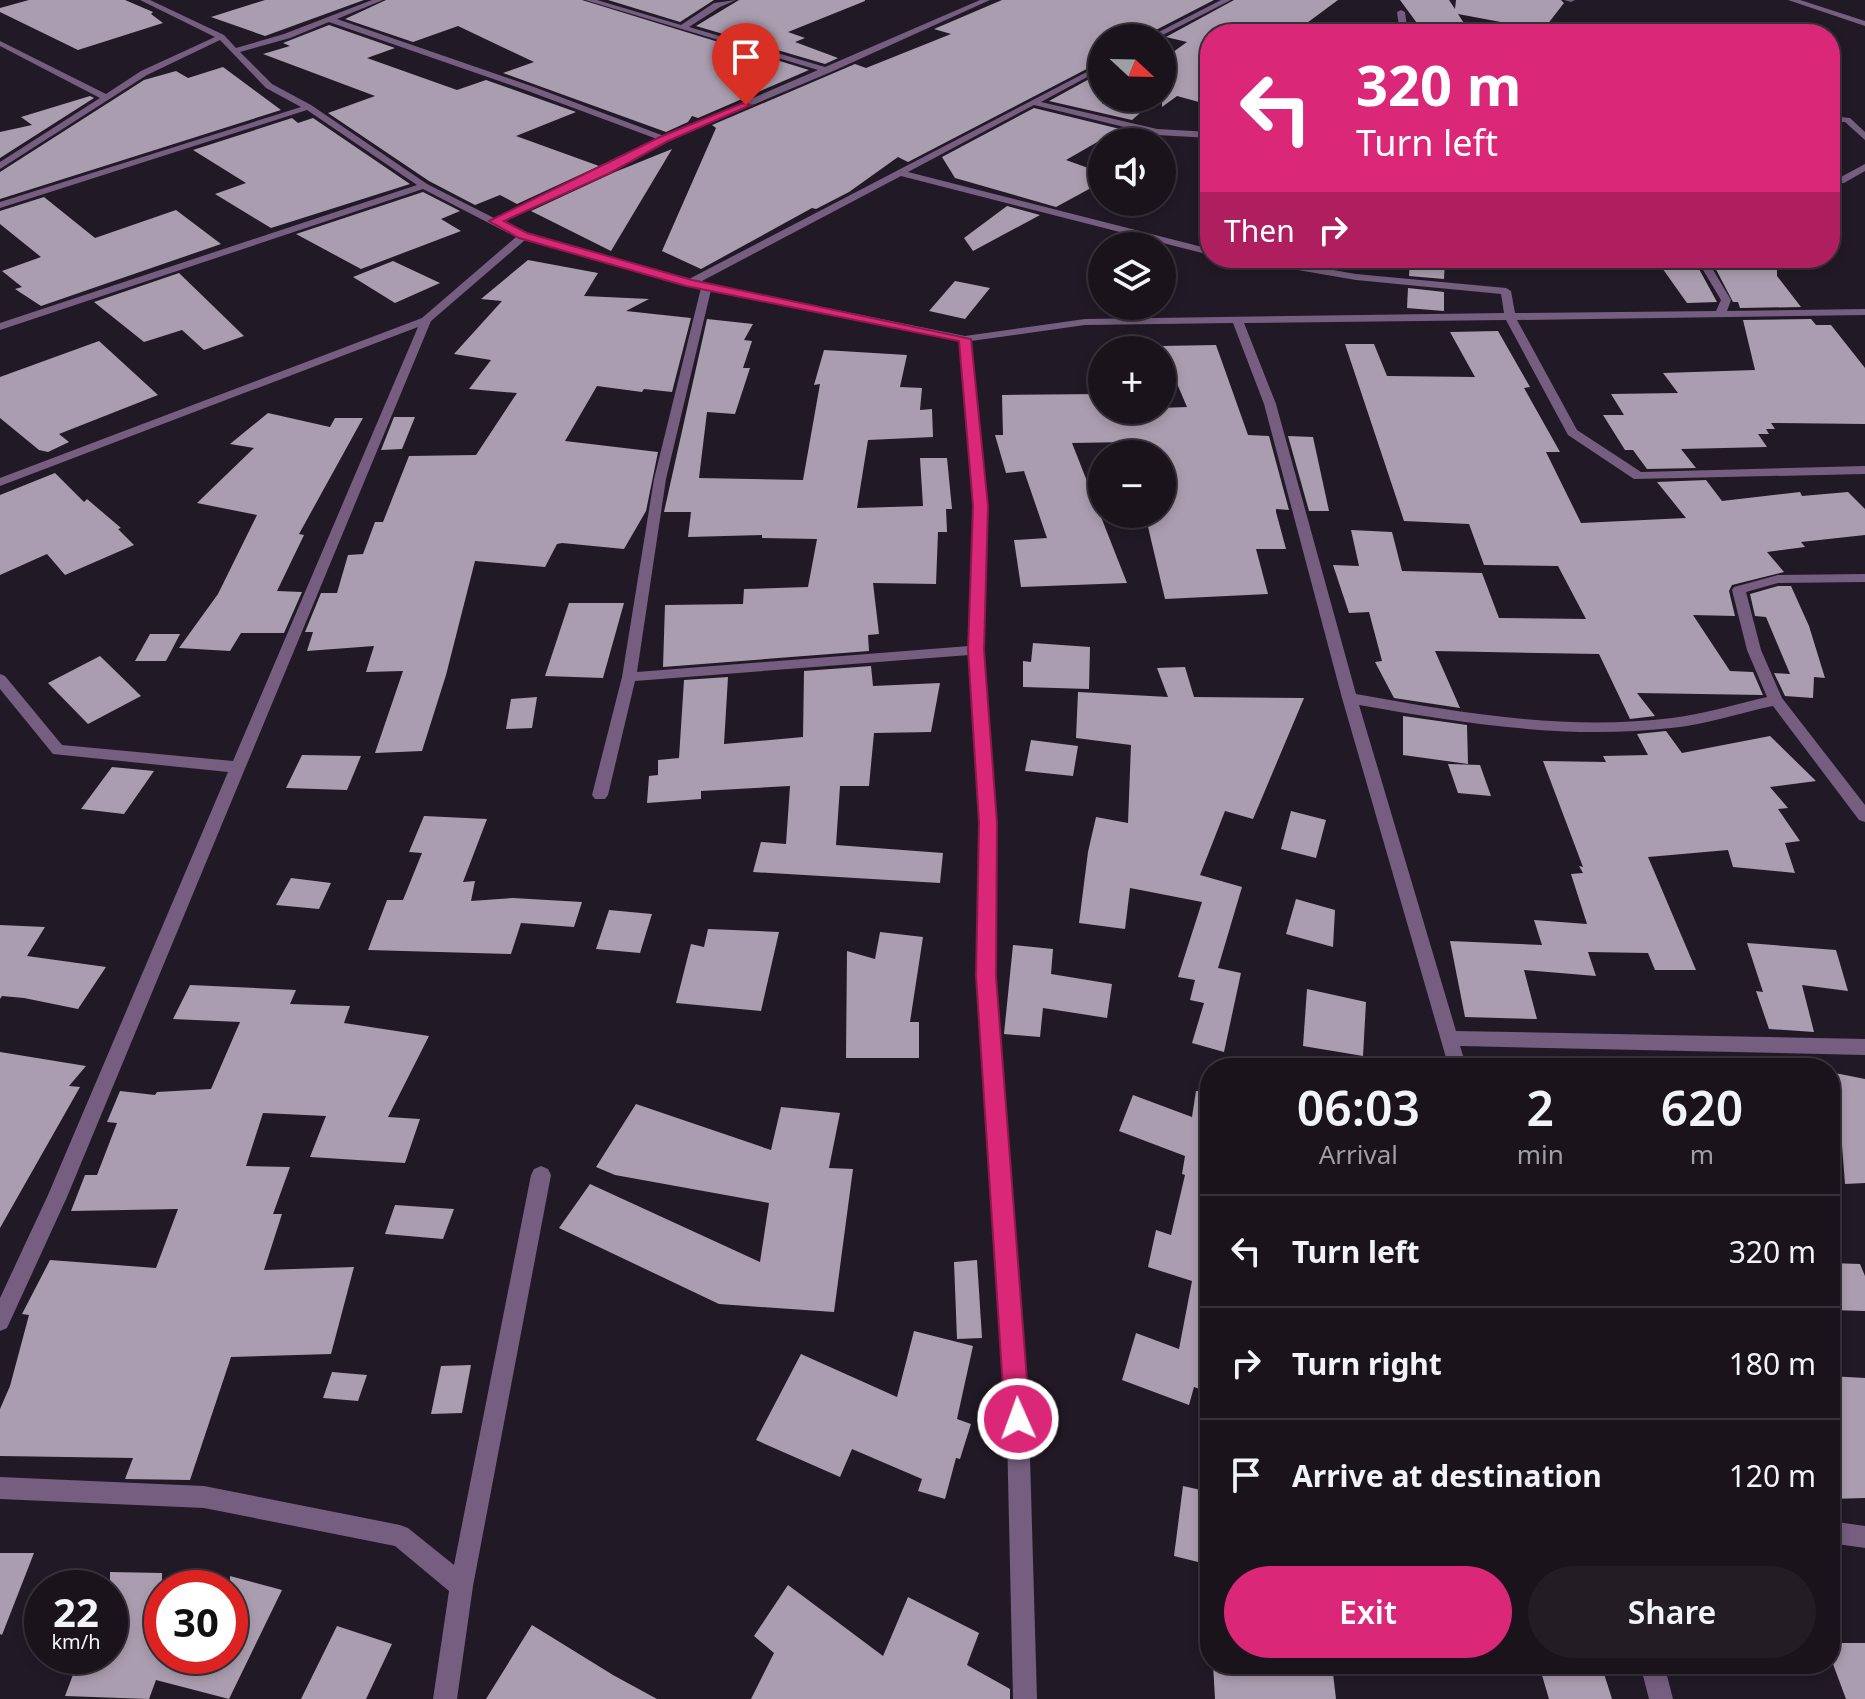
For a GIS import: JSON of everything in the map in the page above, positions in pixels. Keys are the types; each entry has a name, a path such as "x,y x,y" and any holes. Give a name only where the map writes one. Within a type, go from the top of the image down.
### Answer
{"street":[{"path":"144,0 221,37 269,86 308,107 424,186 523,236 707,287 965,339 1085,322 1865,312"},
{"path":"233,51 287,36 379,0"},
{"path":"589,0 828,70"},
{"path":"700,0 717,5"},
{"path":"683,27 717,5 732,0"},
{"path":"495,221 606,170 664,139 986,0"},
{"path":"1176,26 1227,0"},
{"path":"1797,1 1865,24"},
{"path":"1401,12 1403,24"},
{"path":"328,19 664,139"},
{"path":"0,166 144,73 221,37"},
{"path":"0,43 107,98"},
{"path":"690,283 1088,74"},
{"path":"1036,103 1157,132 1200,134"},
{"path":"0,205 308,107"},
{"path":"1840,120 1847,120 1865,137"},
{"path":"1840,181 1865,167"},
{"path":"902,173 1200,249"},
{"path":"0,327 424,186"},
{"path":"0,482 426,320 523,236"},
{"path":"1304,268 1356,277 1506,291 1510,317 1572,432 1638,476 1863,470"},
{"path":"1707,268 1726,300 1721,312"},
{"path":"600,795 629,677 660,479 707,287"},
{"path":"0,1321 57,1197 426,320"},
{"path":"1237,320 1270,404 1349,698 1455,1058"},
{"path":"965,339 980,506 976,650 988,823 986,976 1017,1388 1025,1699"},
{"path":"1865,578 1778,579 1739,590 1754,650 1776,700 1865,816"},
{"path":"629,677 976,650"},
{"path":"0,679 58,750 238,767"},
{"path":"1349,698 1472,720 1581,729 1674,723 1776,700"},
{"path":"1448,1038 1865,1047"},
{"path":"445,1699 461,1586 541,1175"},
{"path":"0,1488 204,1497 400,1536 461,1586"},
{"path":"1840,1533 1865,1537"},
{"path":"1655,1674 1661,1699"}],"building":[{"path":"29,0 125,0 153,12 151,14 163,23 78,50 0,12 0,8"},
{"path":"265,0 364,0 265,36 211,17"},
{"path":"386,0 582,0 809,70 698,118 692,116 688,122 666,132 503,73 534,62 458,26 413,42 345,19"},
{"path":"608,0 714,0 680,22"},
{"path":"739,0 865,1 788,32 805,38 795,42 838,58 825,64 696,26"},
{"path":"1002,0 1214,0 1167,24 1088,24 1088,68 908,162 898,157 849,192 816,209 812,208 701,269 662,251 716,128 712,125 855,64 866,68 951,34 934,29"},
{"path":"1234,0 1338,0 1306,24 1200,24 1200,102 1176,97 1176,50 1187,42 1176,39 1176,32"},
{"path":"1400,0 1449,0 1455,9 1456,0 1561,0 1564,3 1548,24 1511,24 1458,14 1464,24 1418,24"},
{"path":"329,25 395,48 367,58 457,90 486,80 576,112 516,136 599,166 517,204 500,195 475,205 429,181 328,113 375,96 263,54 290,46 283,43"},
{"path":"223,67 281,110 0,199 0,172 144,80 176,71 188,78"},
{"path":"1088,80 1088,110 1049,101"},
{"path":"90,96 94,98 0,158 0,132 32,125 21,117"},
{"path":"1034,108 1116,128 1088,128 1088,147 1066,160 1088,168 1088,190 1056,207 955,178 942,157"},
{"path":"1097,112 1141,112 1132,120"},
{"path":"292,118 298,123 313,118 410,184 271,228 215,194 246,183 193,150"},
{"path":"672,149 611,251 531,211 615,172"},
{"path":"423,192 460,211 441,219 461,231 361,269 296,234"},
{"path":"44,197 95,238 176,210 221,244 41,306 15,289 22,287 2,271 41,257 0,224 0,211"},
{"path":"1007,206 1040,215 973,251 964,238"},
{"path":"528,260 598,273 584,296 649,299 626,311 691,318 672,392 597,386 565,441 658,452 646,511 624,549 557,544 545,567 475,561 446,675 422,751 375,753 403,671 366,672 374,646 307,651 313,632 305,632 321,593 337,593 348,555 363,554 375,522 383,522 409,456 476,455 517,393 469,389 491,360 454,354 502,301 481,299"},
{"path":"393,261 440,283 395,303 353,277"},
{"path":"1409,268 1445,268 1444,279 1409,276"},
{"path":"1662,268 1698,268 1717,302 1687,303"},
{"path":"1715,268 1777,268 1777,276 1801,307 1740,308 1738,302 1733,302"},
{"path":"179,273 244,336 204,350 182,330 144,342 94,302"},
{"path":"955,281 990,288 965,319 929,311"},
{"path":"1408,288 1444,292 1444,311 1407,308"},
{"path":"707,319 753,324 744,340 752,341 743,368 750,368 735,414 707,412 699,478 803,480 820,384 814,385 824,350 907,355 900,387 922,388 920,410 932,409 933,437 868,440 857,508 923,506 920,458 947,458 952,509 946,509 947,532 938,532 936,584 873,583 879,634 868,635 869,651 663,667 665,605 743,604 744,589 808,587 817,539 762,538 762,535 688,537 691,512 664,512"},
{"path":"1811,319 1816,325 1831,325 1865,368 1865,424 1771,423 1775,429 1766,429 1769,434 1758,434 1767,447 1681,449 1696,468 1647,469 1633,450 1625,450 1603,415 1624,415 1611,394 1678,393 1663,373 1755,370 1743,320"},
{"path":"1498,331 1530,387 1524,388 1560,452 1546,452 1581,523 1686,518 1657,482 1706,480 1722,501 1800,492 1802,496 1848,492 1865,509 1865,535 1801,542 1805,547 1767,552 1784,572 1732,585 1729,591 1735,616 1693,615 1730,671 1753,672 1763,695 1637,693 1655,716 1630,719 1599,654 1435,651 1460,708 1394,698 1375,662 1382,661 1369,612 1349,613 1333,565 1359,566 1351,530 1392,532 1402,571 1482,573 1499,618 1586,619 1558,566 1484,565 1469,524 1404,521 1345,344 1374,344 1387,376 1475,377 1450,332"},
{"path":"99,341 158,395 59,434 69,442 48,452 39,450 0,418 0,377"},
{"path":"1216,345 1248,435 1269,436 1289,510 1276,509 1286,549 1256,549 1268,594 1165,599 1148,528 1176,528 1176,440 1088,440 1088,443 1072,443 1088,484 1088,528 1105,528 1127,583 1021,587 1014,540 1047,538 1024,471 1006,473 995,435 1003,435 1002,395 1088,394 1088,424 1176,424 1176,407 1187,407 1176,381 1176,346"},
{"path":"268,413 330,427 335,418 363,418 299,534 304,535 277,591 302,592 284,633 241,633 230,651 179,648 218,594 257,515 197,503 254,448 230,444"},
{"path":"394,417 415,417 402,449 381,450"},
{"path":"1288,436 1313,437 1329,511 1309,511"},
{"path":"55,473 84,502 87,499 121,528 118,529 134,545 65,575 47,554 0,575 0,495"},
{"path":"1778,586 1791,586 1809,626 1825,678 1814,677 1813,698 1785,696 1774,673 1790,674 1766,617 1755,616 1750,594"},
{"path":"569,603 624,603 603,678 545,676"},
{"path":"150,634 180,634 166,661 135,661"},
{"path":"1033,643 1090,647 1089,689 1023,687 1023,661 1031,662"},
{"path":"100,656 141,696 88,724 48,683"},
{"path":"871,666 873,686 940,683 931,732 874,733 869,786 840,786 836,845 943,853 940,883 753,872 761,842 786,844 790,786 701,791 701,799 647,803 649,776 658,775 658,760 679,758 684,680 728,677 724,744 803,737 804,671"},
{"path":"1185,667 1194,697 1304,698 1253,819 1225,811 1200,875 1242,887 1218,968 1241,973 1224,1052 1192,1043 1204,1003 1190,1000 1195,980 1178,977 1202,902 1130,888 1125,929 1079,923 1096,817 1128,823 1131,745 1076,738 1078,692 1168,697 1157,668"},
{"path":"537,697 532,728 506,729 511,699"},
{"path":"1403,716 1467,725 1468,764 1403,755"},
{"path":"1666,731 1682,753 1770,736 1816,781 1770,787 1788,808 1778,809 1800,841 1785,843 1795,873 1733,867 1728,850 1648,857 1696,970 1655,970 1648,953 1588,952 1596,976 1524,970 1537,1019 1465,1017 1450,941 1542,945 1534,920 1587,924 1571,874 1583,873 1579,866 1583,867 1543,761 1606,762 1603,756 1648,755 1637,734"},
{"path":"1031,740 1078,746 1073,776 1025,771"},
{"path":"302,755 361,756 347,790 286,788"},
{"path":"1448,764 1480,765 1491,796 1458,793"},
{"path":"112,767 154,771 124,814 81,809"},
{"path":"1291,811 1326,820 1316,858 1281,849"},
{"path":"424,816 487,819 463,882 475,881 471,901 513,898 582,902 574,927 521,923 511,954 368,950 387,900 403,900 422,853 409,852"},
{"path":"291,878 331,883 319,909 276,905"},
{"path":"1296,899 1335,910 1333,947 1286,934"},
{"path":"609,910 652,914 640,953 596,949"},
{"path":"0,925 45,927 27,956 106,967 78,1009 24,998 2,996 0,999"},
{"path":"708,929 779,932 761,1011 676,1003 691,944 704,947"},
{"path":"880,932 923,937 910,1022 919,1022 919,1058 846,1058 847,951 875,959"},
{"path":"1747,943 1836,950 1848,991 1802,985 1814,1032 1769,1029 1756,991 1763,992"},
{"path":"1013,945 1053,949 1051,974 1112,984 1107,1018 1043,1008 1040,1037 1004,1034"},
{"path":"190,985 296,990 290,1004 350,1006 344,1023 429,1036 388,1117 420,1119 405,1163 310,1157 326,1116 263,1113 246,1166 290,1167 273,1214 282,1214 264,1270 354,1267 331,1354 231,1357 190,1480 125,1479 133,1458 0,1456 0,1409 10,1386 29,1315 22,1314 50,1260 156,1268 178,1209 71,1211 85,1175 97,1175 117,1123 107,1122 120,1091 155,1095 157,1092 211,1089 240,1022 173,1019"},
{"path":"1307,989 1366,1002 1363,1056 1303,1046"},
{"path":"0,1052 86,1066 69,1086 80,1087 0,1228"},
{"path":"1840,1074 1865,1079 1865,1183 1845,1184"},
{"path":"1196,1091 1200,1091 1200,1389 1194,1387 1189,1405 1122,1380 1136,1333 1179,1349 1192,1281 1148,1267 1156,1230 1171,1235 1185,1175 1182,1174 1185,1156 1119,1131 1133,1095 1192,1117"},
{"path":"636,1104 771,1150 781,1107 840,1113 829,1168 853,1169 834,1312 719,1304 559,1228 590,1184 760,1262 769,1203 615,1175 596,1167"},
{"path":"395,1205 454,1209 443,1239 385,1234"},
{"path":"977,1260 982,1338 957,1339 954,1262"},
{"path":"1840,1263 1860,1264 1865,1276 1865,1311 1840,1310"},
{"path":"914,1331 973,1346 957,1419 971,1424 960,1459 956,1458 945,1499 918,1491 922,1479 852,1449 840,1477 756,1440 801,1354 897,1397"},
{"path":"471,1365 462,1413 431,1414 441,1366"},
{"path":"332,1372 367,1375 358,1401 323,1398"},
{"path":"1840,1377 1865,1378 1865,1498 1840,1499"},
{"path":"1183,1486 1200,1490 1200,1562 1174,1556"},
{"path":"0,1553 34,1553 27,1570 24,1570 24,1579 0,1634"},
{"path":"128,1572 144,1573 144,1674 241,1674 229,1699 156,1680 149,1699 65,1696 73,1674 128,1674"},
{"path":"248,1581 282,1590 248,1660"},
{"path":"788,1585 883,1656 908,1597 979,1633 967,1665 1010,1689 1010,1699 751,1699 774,1653 754,1636"},
{"path":"532,1625 613,1675 657,1699 486,1699"},
{"path":"337,1626 392,1644 366,1699 301,1699"},
{"path":"1840,1643 1865,1643 1865,1699 1846,1699 1837,1674 1840,1674"},
{"path":"1214,1674 1333,1674 1336,1699 1215,1699"},
{"path":"1542,1674 1604,1674 1612,1699 1549,1699"}],"route":[{"path":"746,105 664,139 606,170 495,221 523,236 690,283 965,339 980,506 976,650 988,823 986,976 1018,1419"}]}
